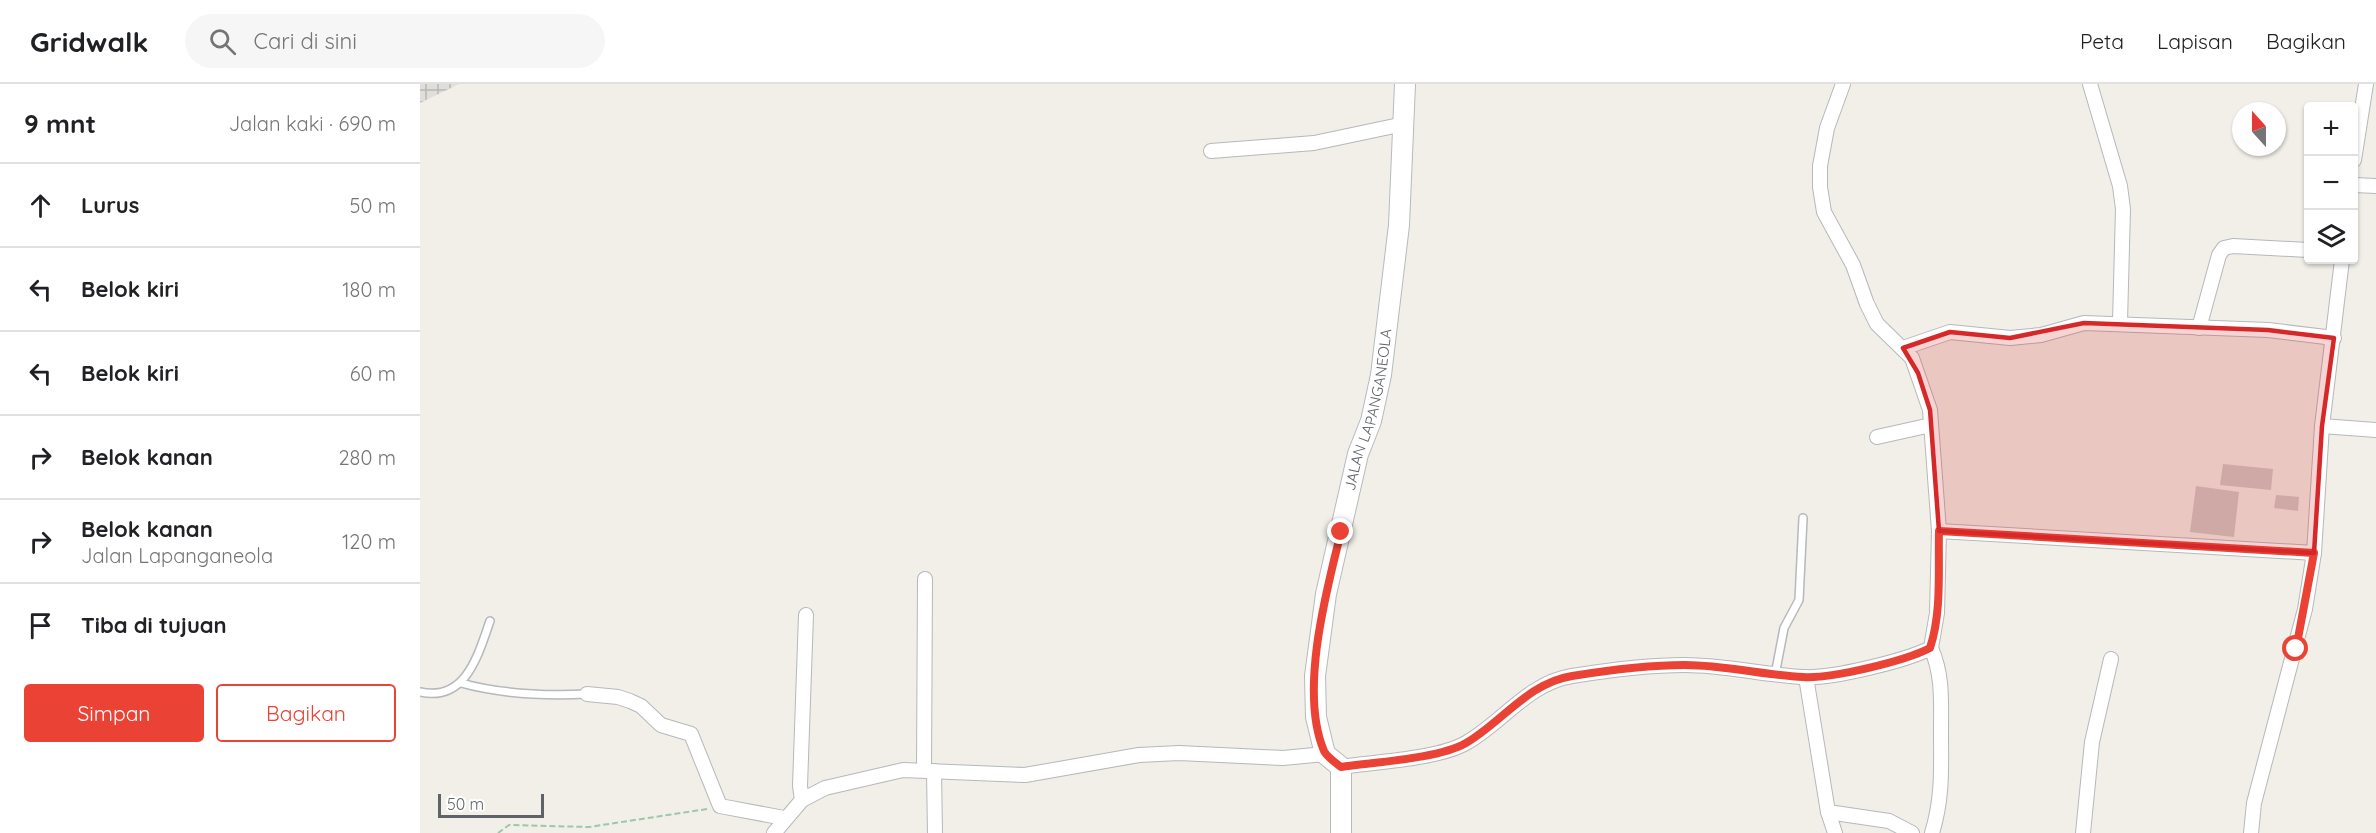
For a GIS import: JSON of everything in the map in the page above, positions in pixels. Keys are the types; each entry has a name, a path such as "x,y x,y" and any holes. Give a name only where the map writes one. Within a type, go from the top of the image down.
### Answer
{"street":[{"name":"JALAN LAPANGANEOLA","path":"1325,753 1316,717 1315,676 1326,594 1358,454 1371,421 1381,375 1399,225 1405,84"},
{"path":"1843,84 1827,128 1820,166 1824,212 1853,265 1877,324 1903,348 1918,373 1931,425 1939,531 1937,613 1930,648 1940,667 1942,762 1941,804 1932,833"},
{"path":"2090,84 2122,198 2120,322"},
{"path":"2355,156 2366,84"},
{"path":"1211,151 1314,143 1404,124"},
{"path":"2358,185 2376,186"},
{"path":"2199,328 2224,248 2233,246 2304,250"},
{"path":"2251,833 2254,803 2305,609 2314,553 2322,426 2342,264"},
{"path":"1903,348 1950,332 2010,338 2041,335 2084,323 2120,322 2268,330 2334,338"},
{"path":"1877,437 1931,425"},
{"path":"2322,426 2376,430"},
{"path":"1939,531 2314,553"},
{"path":"925,579 929,771 935,833"},
{"path":"802,800 800,786 806,615"},
{"path":"1341,767 1434,753 1464,744 1519,700 1569,677 1658,666 1687,665 1806,677 1881,665 1904,659 1930,648"},
{"path":"2083,833 2092,742 2111,659"},
{"path":"1806,677 1828,812 1835,833"},
{"path":"587,694 618,697 642,706 661,725 692,734 715,799 720,806 784,818"},
{"path":"774,833 784,818 802,800 825,788 903,770 1025,775 1139,755 1179,753 1283,758 1325,753 1341,767 1341,833"},
{"path":"1828,812 1889,821 1912,833"}],"lane":[{"path":"1774,675 1784,628 1799,600 1803,518"},
{"path":"420,692 431,694 448,690 461,683 475,662 490,621"},
{"path":"461,683 484,690 587,694"}],"path":[{"path":"498,833 509,825 589,827 720,806"}],"highlighted area":[{"path":"2084,323 2268,330 2334,338 2322,426 2314,553 1939,531 1930,410 1918,373 1903,348 1950,332 2010,338"}],"shaded area":[{"path":"420,84 459,84 420,103"}],"building":[{"path":"2223,464 2273,469 2271,490 2220,485"},
{"path":"2196,486 2239,492 2234,537 2190,532"},
{"path":"2276,495 2299,497 2298,511 2274,508"}],"route":[{"path":"1341,532 1326,594 1315,676 1315,697 1316,717 1325,753 1341,767 1434,753 1464,744 1492,724 1519,700 1569,677 1658,666 1687,665 1806,677 1881,665 1919,654 1930,648 1933,641 1937,613 1939,531 2314,553 2296,649"}]}
